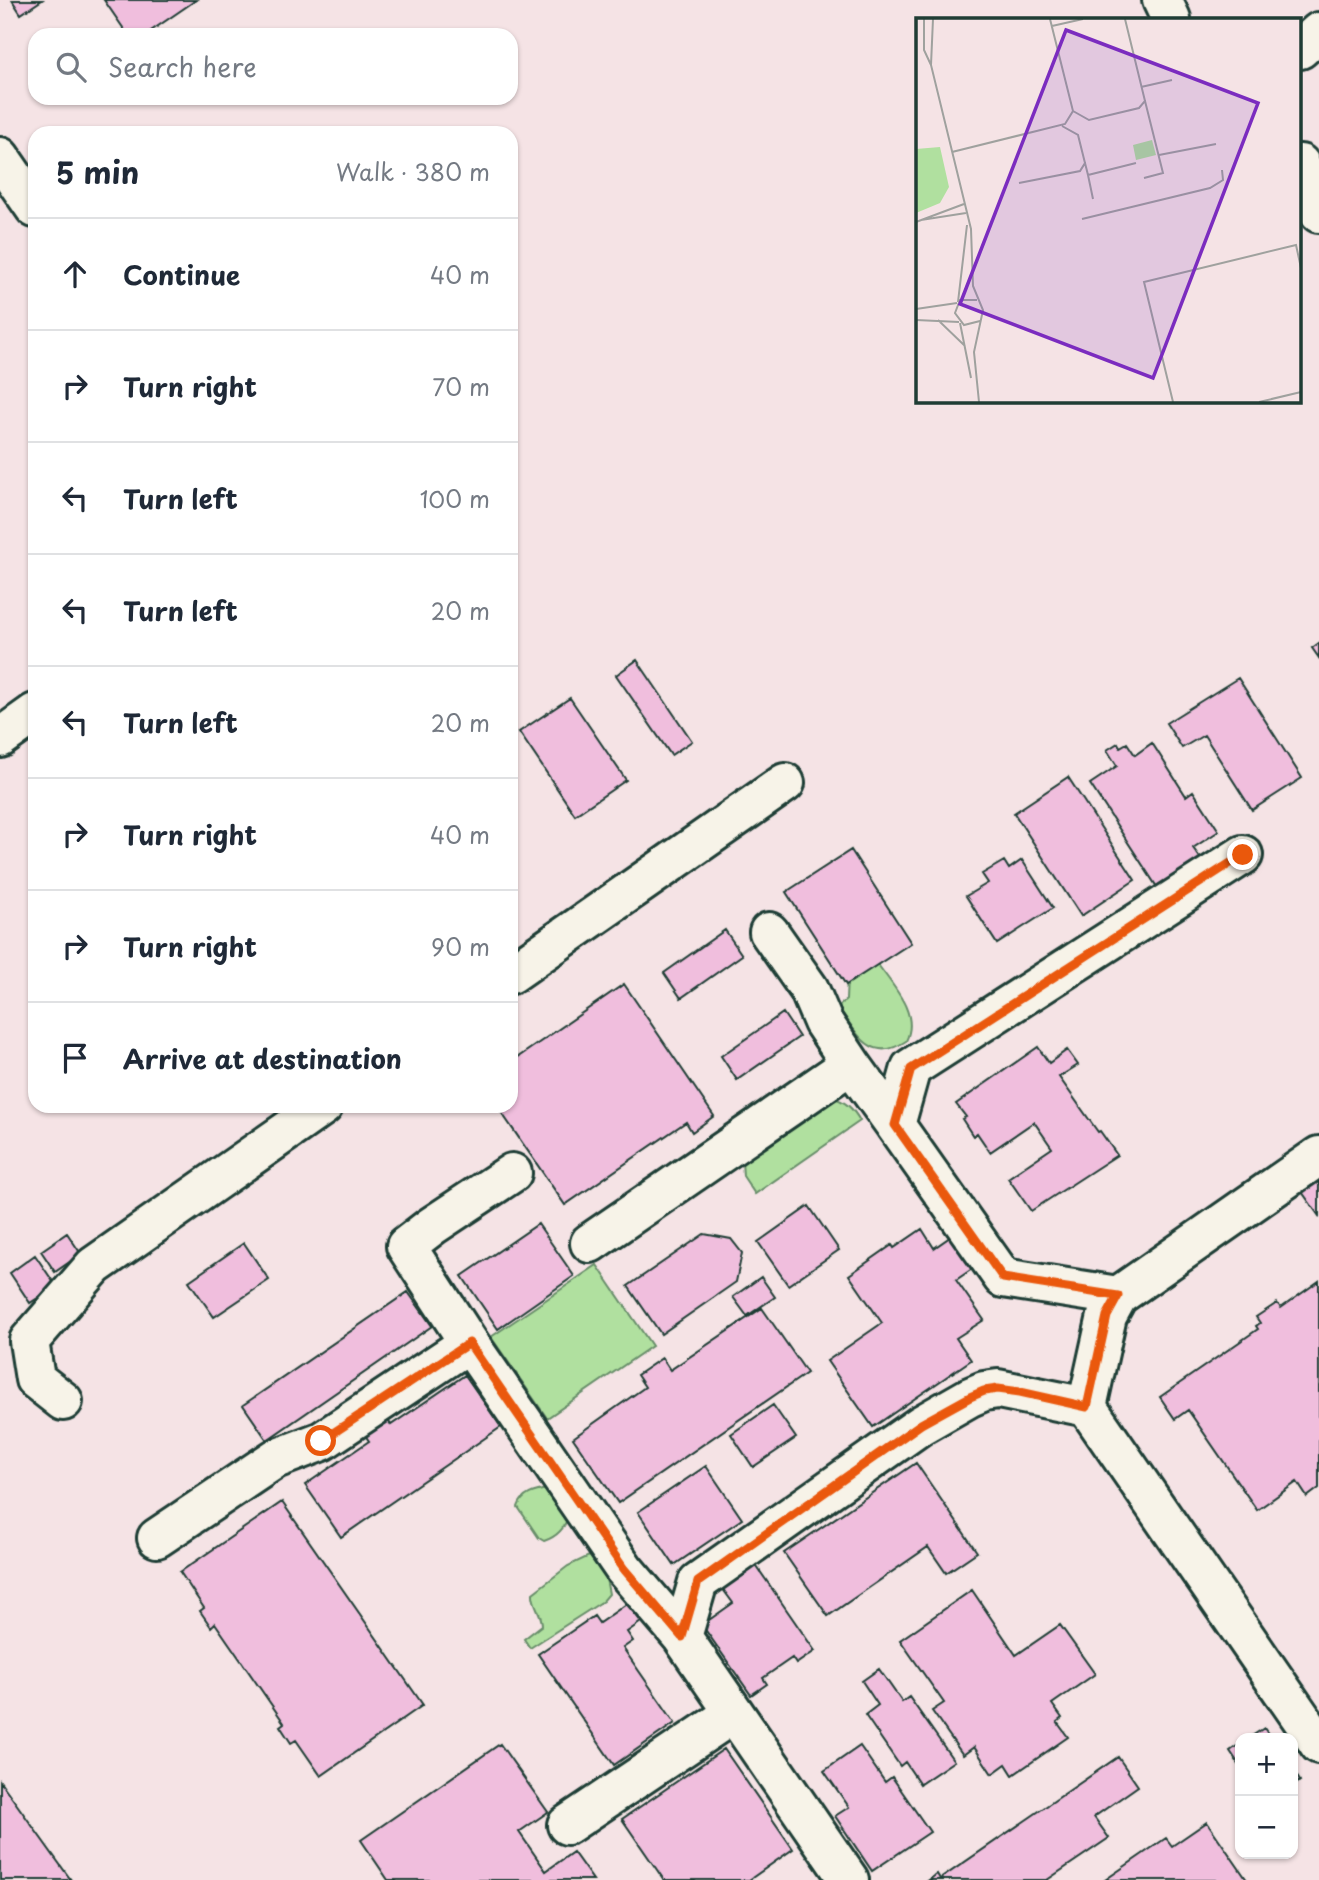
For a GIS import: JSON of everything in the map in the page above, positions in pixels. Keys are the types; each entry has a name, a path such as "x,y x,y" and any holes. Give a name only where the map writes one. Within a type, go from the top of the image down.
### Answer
{"main road":[{"path":"1162,0 1171,18"},
{"path":"1302,48 1319,32"},
{"path":"0,157 28,198"},
{"path":"1302,169 1319,212"},
{"path":"0,738 28,718"},
{"path":"518,969 785,783"},
{"path":"895,1125 911,1069 1243,855"},
{"path":"769,932 809,989 823,1022 851,1064 1003,1278 1118,1296"},
{"path":"590,1243 851,1064"},
{"path":"63,1401 35,1379 29,1341 94,1266 313,1113"},
{"path":"1087,1407 1107,1316 1118,1296 1319,1156"},
{"path":"512,1173 406,1246 624,1569 682,1637 849,1880"},
{"path":"157,1538 275,1459 321,1441 469,1343"},
{"path":"682,1637 698,1582 921,1424 984,1391 998,1389 1020,1392 1087,1407 1319,1744"},
{"path":"567,1825 734,1713"}],"green space":[{"path":"874,959 895,987 909,1019 910,1030 906,1041 883,1049 866,1043 838,1007 846,1000 847,978"},
{"path":"831,1097 848,1106 860,1121 755,1194 743,1176 742,1161"},
{"path":"597,1265 652,1346 547,1418 491,1337"},
{"path":"548,1489 568,1516 559,1532 544,1541 539,1538 518,1507 526,1496"},
{"path":"589,1556 602,1558 609,1594 603,1601 530,1648 524,1639 542,1625 533,1593 568,1566"}],"building":[{"path":"12,0 42,0 21,14"},
{"path":"104,0 196,0 155,28 123,28"},
{"path":"1319,643 1319,658 1312,648"},
{"path":"637,660 692,741 671,755 616,675"},
{"path":"1238,678 1302,778 1252,810 1204,735 1182,748 1166,723"},
{"path":"570,698 626,780 575,815 519,732"},
{"path":"1118,743 1120,747 1127,743 1135,755 1152,743 1186,796 1193,791 1219,831 1193,848 1201,859 1157,887 1090,784 1117,766 1107,750"},
{"path":"1068,777 1135,880 1081,916 1014,813"},
{"path":"851,850 911,943 846,985 786,892"},
{"path":"1022,860 1053,908 997,944 966,896 988,883 982,874 1004,861 1009,869"},
{"path":"725,930 742,955 681,998 664,973"},
{"path":"624,984 714,1116 692,1132 686,1122 565,1205 502,1113 518,1113 518,1057"},
{"path":"783,1013 799,1037 737,1080 721,1056"},
{"path":"1038,1047 1049,1063 1067,1050 1078,1065 1059,1077 1117,1155 1031,1211 1008,1178 1052,1148 1034,1122 990,1152 977,1133 973,1136 962,1119 966,1117 956,1104"},
{"path":"1319,1176 1319,1216 1300,1189"},
{"path":"809,1206 839,1250 788,1285 758,1242"},
{"path":"538,1224 574,1276 498,1329 462,1276"},
{"path":"922,1229 934,1248 950,1237 972,1269 956,1280 984,1320 956,1338 971,1360 873,1427 827,1361 882,1323 849,1275 892,1245 894,1248"},
{"path":"67,1233 81,1254 55,1272 41,1251"},
{"path":"704,1234 731,1239 742,1253 736,1282 661,1334 628,1286"},
{"path":"244,1243 269,1280 214,1317 189,1281"},
{"path":"35,1255 56,1286 30,1303 10,1273"},
{"path":"761,1277 775,1297 747,1316 733,1297"},
{"path":"1319,1281 1319,1488 1307,1497 1297,1482 1257,1510 1188,1410 1175,1419 1160,1397 1258,1329 1256,1326 1260,1323 1256,1317 1277,1303 1281,1308"},
{"path":"408,1292 432,1326 267,1440 243,1405"},
{"path":"762,1308 807,1373 618,1503 573,1438 645,1387 637,1375 662,1358 670,1370"},
{"path":"465,1375 501,1427 341,1537 305,1485 369,1441 363,1432 386,1417 391,1425"},
{"path":"773,1405 796,1438 753,1467 731,1434"},
{"path":"916,1463 977,1552 946,1573 928,1547 828,1616 784,1553"},
{"path":"706,1466 742,1519 674,1565 638,1512"},
{"path":"282,1502 423,1705 321,1776 296,1740 291,1743 280,1726 284,1723 215,1623 211,1627 200,1611 204,1608 180,1572"},
{"path":"755,1564 815,1651 796,1664 792,1658 763,1678 767,1684 751,1695 702,1625 733,1603 722,1588"},
{"path":"972,1590 1016,1655 1060,1625 1095,1674 1052,1704 1062,1718 1057,1722 1068,1737 1013,1775 1006,1764 992,1774 974,1747 963,1755 932,1711 944,1703 900,1640"},
{"path":"628,1603 641,1622 627,1632 633,1641 623,1648 675,1723 614,1765 538,1654 594,1616 599,1623"},
{"path":"879,1669 902,1702 909,1697 954,1761 920,1784 905,1762 900,1766 865,1715 878,1705 862,1681"},
{"path":"500,1744 548,1812 519,1832 546,1871 573,1852 593,1880 388,1880 361,1840"},
{"path":"860,1746 885,1782 892,1777 930,1832 872,1871 835,1816 849,1807 824,1771"},
{"path":"724,1749 793,1849 749,1880 664,1880 622,1819"},
{"path":"1118,1757 1138,1786 1094,1817 1109,1838 1047,1880 929,1880 937,1874 940,1879"},
{"path":"0,1781 71,1880 0,1880"},
{"path":"1207,1822 1247,1880 1105,1880 1166,1838 1172,1846"}],"route":[{"path":"321,1441 469,1343 624,1569 682,1637 698,1582 921,1424 970,1397 998,1389 1087,1407 1107,1316 1118,1296 1003,1278 895,1125 911,1069 1243,855"}]}
